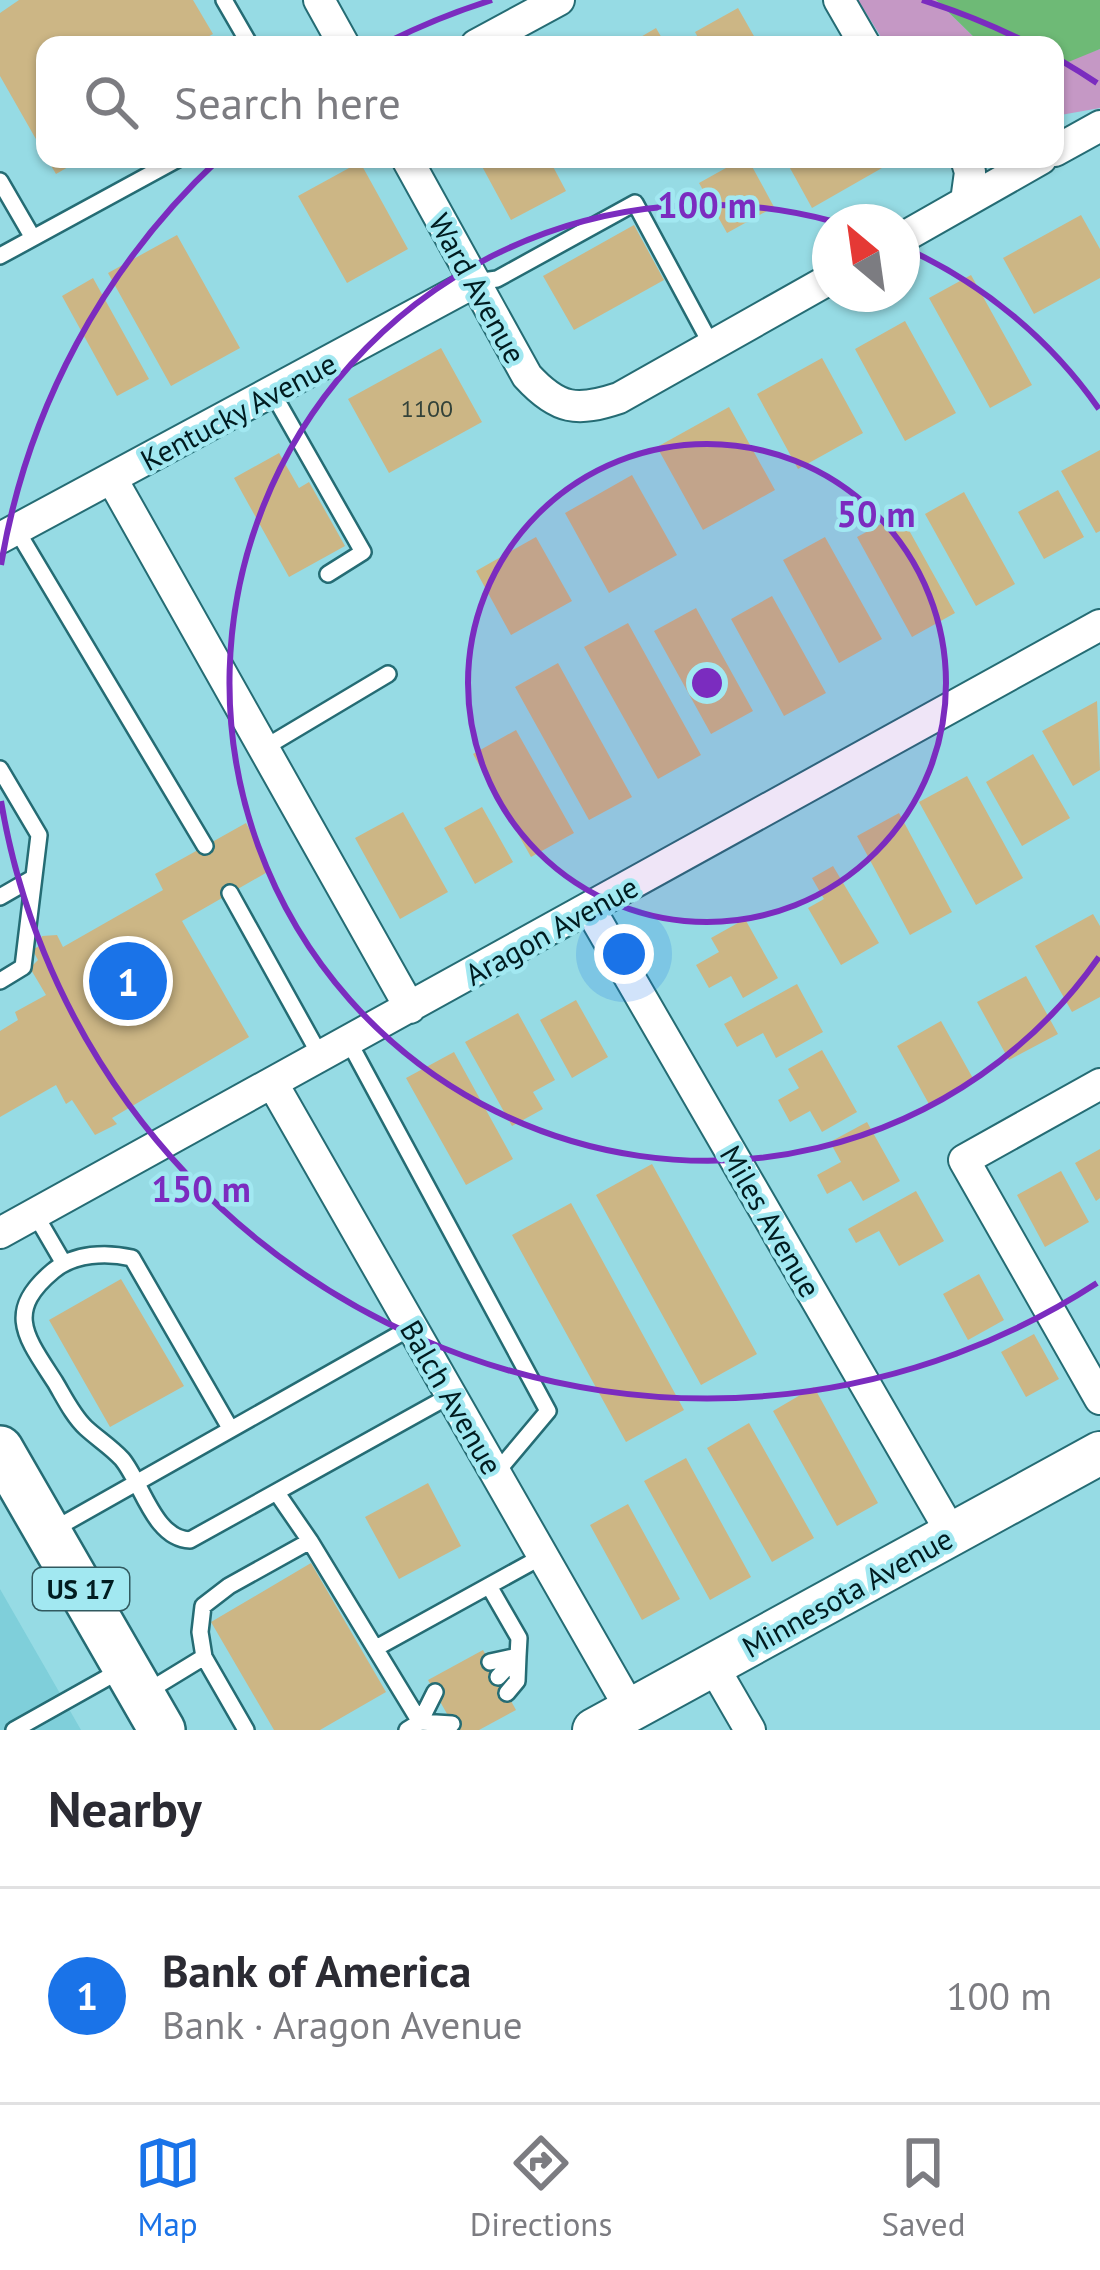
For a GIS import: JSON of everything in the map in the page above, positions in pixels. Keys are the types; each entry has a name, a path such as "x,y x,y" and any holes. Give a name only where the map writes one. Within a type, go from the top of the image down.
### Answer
{"main road":[{"name":"US 17","path":"0,1449 143,1697"}],"street":[{"path":"319,0 339,36"},
{"path":"493,36 559,0"},
{"path":"838,0 860,36"},
{"path":"1064,131 1094,129"},
{"path":"1064,146 1094,129"},
{"name":"Ward Avenue","path":"412,168 527,376 562,405 586,409 619,398 712,346"},
{"path":"966,201 969,168"},
{"path":"920,228 1025,168"},
{"name":"Kentucky Avenue","path":"8,533 475,282"},
{"path":"712,346 812,289"},
{"path":"112,479 410,1008"},
{"name":"Aragon Avenue","path":"0,1233 1100,625"},
{"name":"Miles Avenue","path":"590,908 952,1534"},
{"name":"Balch Avenue","path":"273,1084 543,1556 612,1720"},
{"path":"1100,1084 964,1160 1100,1399"},
{"name":"Minnesota Avenue","path":"612,1720 1100,1453"},
{"path":"713,1666 750,1730"}],"lane":[{"path":"224,0 245,36"},
{"path":"0,256 161,168"},
{"path":"0,181 33,238"},
{"path":"475,282 497,279 635,203 712,346"},
{"path":"272,392 363,552 328,574"},
{"path":"8,533 205,846"},
{"path":"264,748 388,674"},
{"path":"0,770 38,835 22,967 0,981"},
{"path":"0,805 16,796"},
{"path":"0,897 33,878"},
{"path":"230,893 321,1057"},
{"path":"349,1042 548,1411 496,1473"},
{"path":"35,1214 63,1262"},
{"path":"230,1428 132,1258 110,1253 63,1262 29,1291 23,1321 33,1348 82,1425 117,1453 156,1517 178,1540 190,1540 451,1395"},
{"path":"48,1532 412,1327"},
{"path":"277,1492 376,1648 417,1727"},
{"path":"246,1730 204,1658 203,1606 310,1541"},
{"path":"376,1648 543,1556"},
{"path":"490,1586 519,1639 517,1681 507,1694"},
{"path":"494,1669 518,1656"},
{"path":"14,1730 143,1697 204,1658"},
{"path":"417,1727 439,1700"},
{"path":"417,1727 452,1724"}],"shaded area":[{"path":"858,0 936,0 973,36 880,36"},
{"path":"936,0 1100,0 1100,49 1064,64 1064,36 973,36"},
{"path":"1100,49 1100,108 1064,114 1064,61"},
{"path":"0,1589 81,1730 0,1730"}],"building":[{"path":"19,0 193,0 213,34 36,36 36,139 0,76 0,13"},
{"path":"738,8 754,36 697,36 695,32"},
{"path":"349,168 363,168 408,249 347,283 298,196"},
{"path":"483,168 554,168 566,191 511,220"},
{"path":"726,168 753,168 774,207 727,233 699,183"},
{"path":"790,168 882,168 812,208"},
{"path":"1081,215 1100,249 1100,278 1034,314 1003,258"},
{"path":"634,225 664,280 574,330 543,276"},
{"path":"177,235 240,348 171,386 108,273"},
{"path":"971,275 1032,385 990,408 929,298"},
{"path":"93,278 149,379 117,396 62,296"},
{"path":"905,321 956,413 905,441 855,349"},
{"path":"441,348 482,422 389,473 348,399"},
{"path":"822,358 863,433 798,469 757,394"},
{"path":"729,407 775,490 703,530 657,447"},
{"path":"1100,450 1100,531 1096,533 1061,471"},
{"path":"279,453 299,488 309,482 345,546 289,577 234,478"},
{"path":"632,475 677,555 609,593 565,513"},
{"path":"1058,490 1084,537 1044,559 1018,512"},
{"path":"964,492 1015,584 976,606 925,514"},
{"path":"900,514 955,613 912,637 857,537"},
{"path":"536,537 572,601 511,635 476,571"},
{"path":"825,537 882,639 839,663 783,560"},
{"path":"772,596 826,693 784,716 731,619"},
{"path":"696,608 753,711 711,734 654,631"},
{"path":"628,623 701,755 658,779 584,647"},
{"path":"558,663 632,797 589,820 515,687"},
{"path":"1097,701 1100,770 1073,786 1042,731"},
{"path":"516,730 574,833 531,857 473,754"},
{"path":"1033,754 1070,818 1022,846 986,782"},
{"path":"967,776 1023,878 976,905 919,802"},
{"path":"482,807 513,862 475,884 444,828"},
{"path":"403,812 448,892 400,919 355,838"},
{"path":"899,813 952,912 910,935 857,836"},
{"path":"246,823 271,870 182,921 249,1037 112,1118 117,1124 95,1135 72,1100 66,1104 56,1085 0,1117 0,1031 18,1020 15,1012 46,995 30,968 38,960 32,949 42,936 57,935 63,947 163,890 155,874"},
{"path":"833,866 879,943 841,965 808,908 824,899 812,878"},
{"path":"1093,914 1100,926 1100,997 1072,1012 1035,946"},
{"path":"745,919 778,978 743,998 731,976 709,988 696,965 719,952 711,938"},
{"path":"1026,976 1058,1034 1009,1060 977,1002"},
{"path":"797,984 823,1032 776,1058 763,1033 737,1047 724,1024"},
{"path":"576,1000 608,1057 572,1078 540,1020"},
{"path":"518,1013 555,1080 533,1092 543,1109 512,1126 465,1042"},
{"path":"941,1021 975,1082 930,1106 897,1046"},
{"path":"822,1050 857,1112 822,1132 810,1111 790,1122 778,1100 799,1088 788,1069"},
{"path":"454,1052 513,1159 466,1185 406,1078"},
{"path":"867,1122 900,1181 863,1201 851,1181 827,1194 817,1175 841,1162 830,1142"},
{"path":"1100,1149 1100,1198 1096,1201 1075,1163"},
{"path":"652,1164 757,1354 701,1385 596,1195"},
{"path":"1061,1171 1089,1222 1045,1247 1017,1195"},
{"path":"916,1191 944,1241 899,1266 879,1231 856,1243 848,1229"},
{"path":"571,1203 684,1410 626,1442 512,1235"},
{"path":"979,1274 1004,1320 968,1340 943,1294"},
{"path":"121,1279 184,1386 110,1427 49,1320"},
{"path":"1034,1334 1059,1379 1026,1397 1001,1352"},
{"path":"814,1387 878,1503 837,1526 773,1411"},
{"path":"749,1423 814,1538 772,1562 707,1448"},
{"path":"686,1458 751,1577 710,1600 644,1481"},
{"path":"428,1483 461,1546 399,1579 365,1517"},
{"path":"628,1504 680,1599 642,1620 590,1525"},
{"path":"311,1563 386,1692 320,1730 274,1730 211,1622"},
{"path":"483,1650 516,1710 479,1730 456,1730 428,1680"}],"place":[{"name":"Bank of America","path":"128,981"}]}
